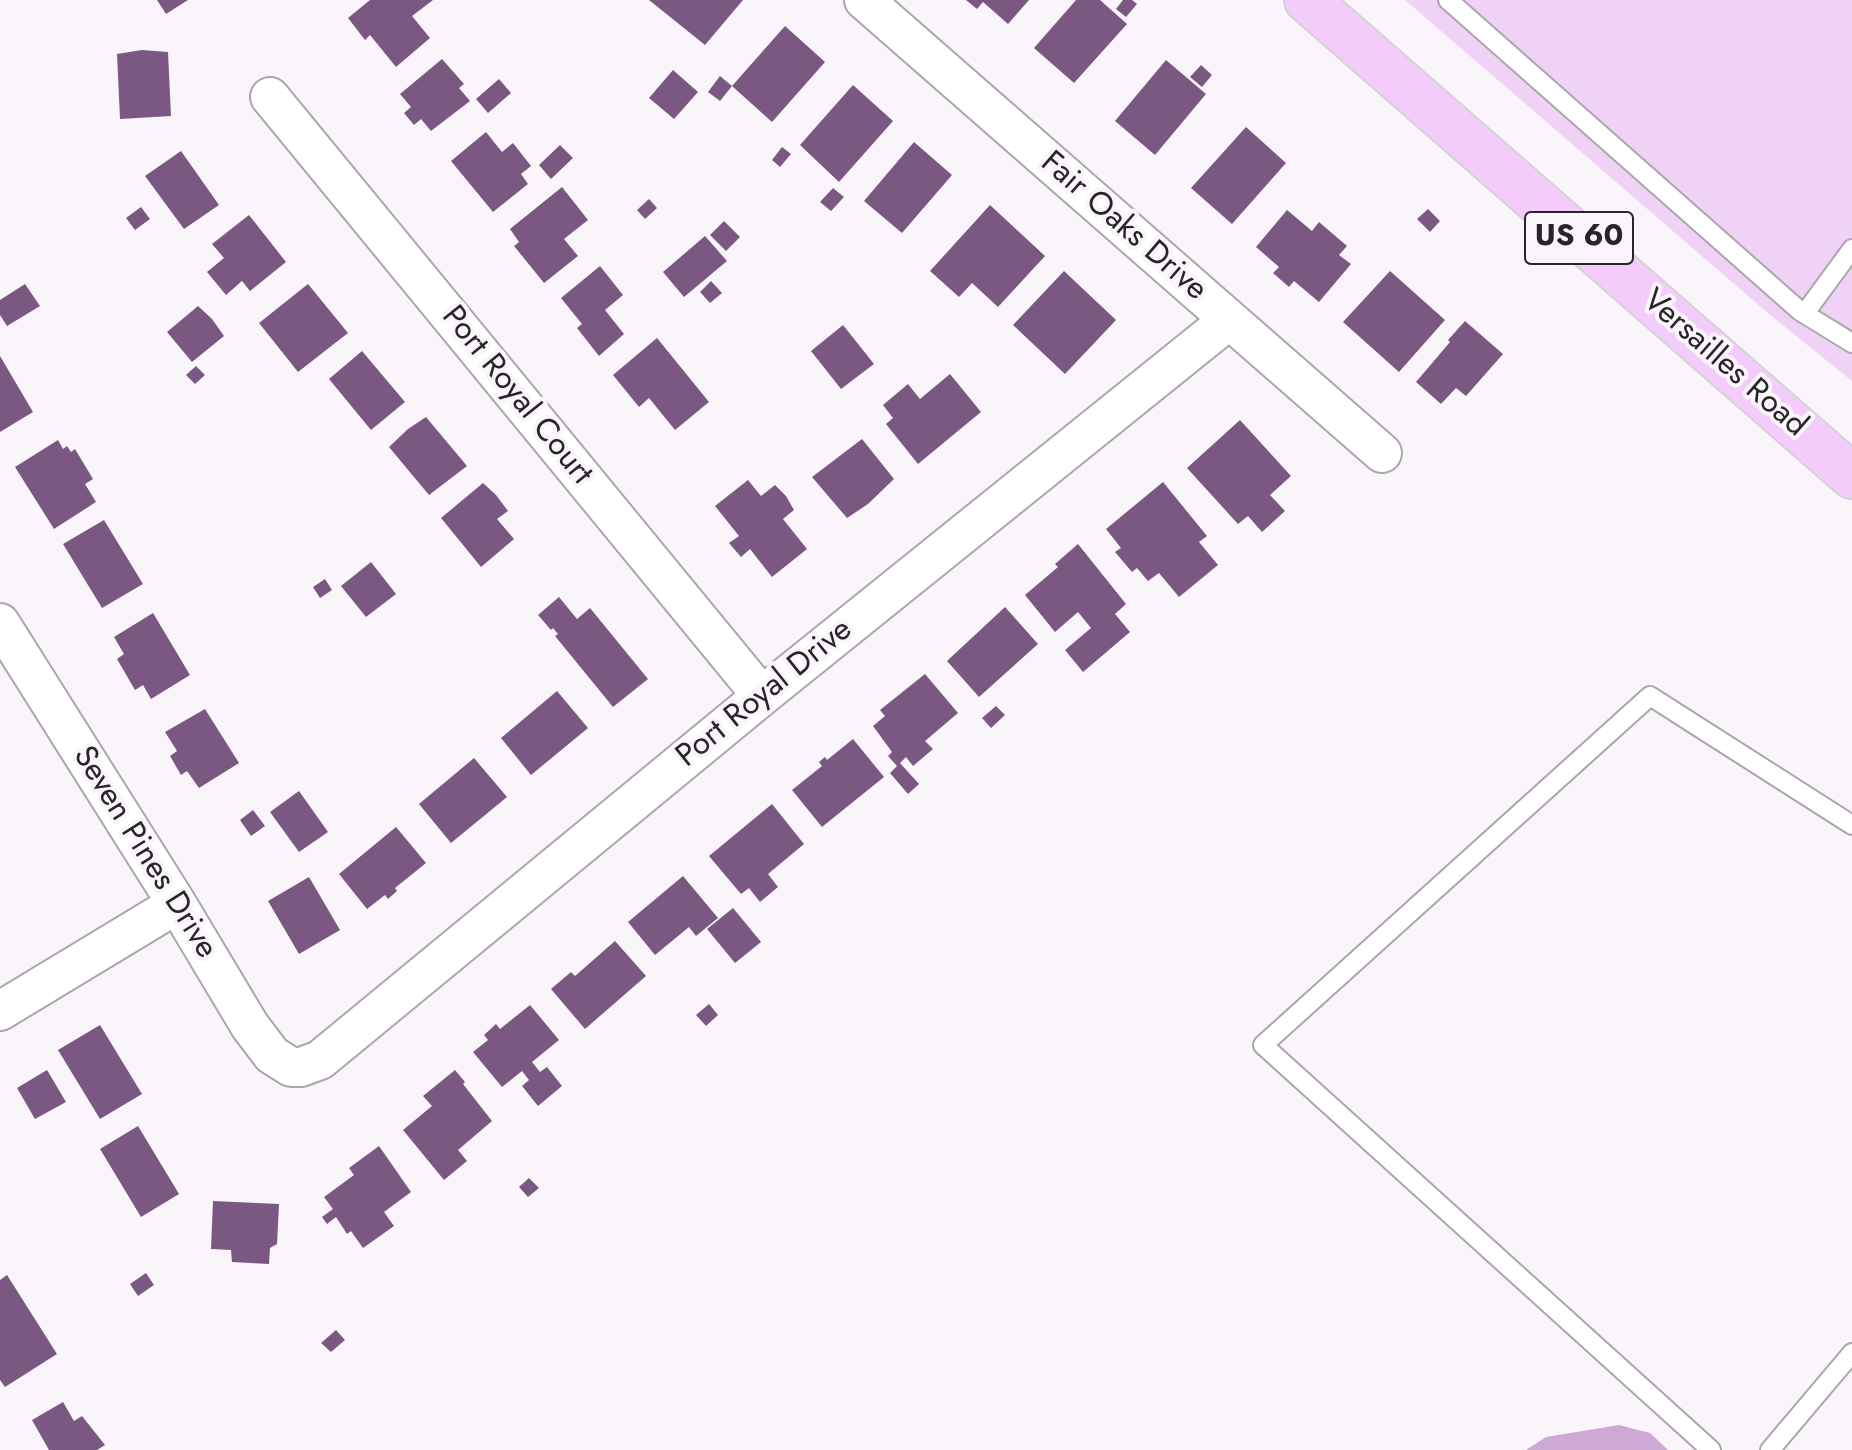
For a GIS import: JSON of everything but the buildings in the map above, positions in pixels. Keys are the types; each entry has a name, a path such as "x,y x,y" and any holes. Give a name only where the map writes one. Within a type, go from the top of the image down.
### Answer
{"main road":[{"name":"Versailles Road","path":"1307,0 1852,476"}],"street":[{"name":"Fair Oaks Drive","path":"864,0 1382,453"},
{"name":"Port Royal Court","path":"270,97 762,696"},
{"name":"Port Royal Drive","path":"301,1067 320,1060 762,696 1229,320"},
{"name":"Seven Pines Drive","path":"0,623 250,1026 272,1055 291,1067 301,1067"},
{"path":"0,1011 177,904"}],"lane":[{"path":"1448,0 1805,313 1852,343"},
{"path":"1805,313 1852,249"},
{"path":"1711,1450 1263,1045 1650,696 1852,825"},
{"path":"1770,1450 1852,1353"}],"shaded area":[{"path":"1405,0 1852,0 1852,381 1769,314"},
{"path":"1619,1425 1650,1433 1668,1450 1526,1450 1546,1437"}]}
